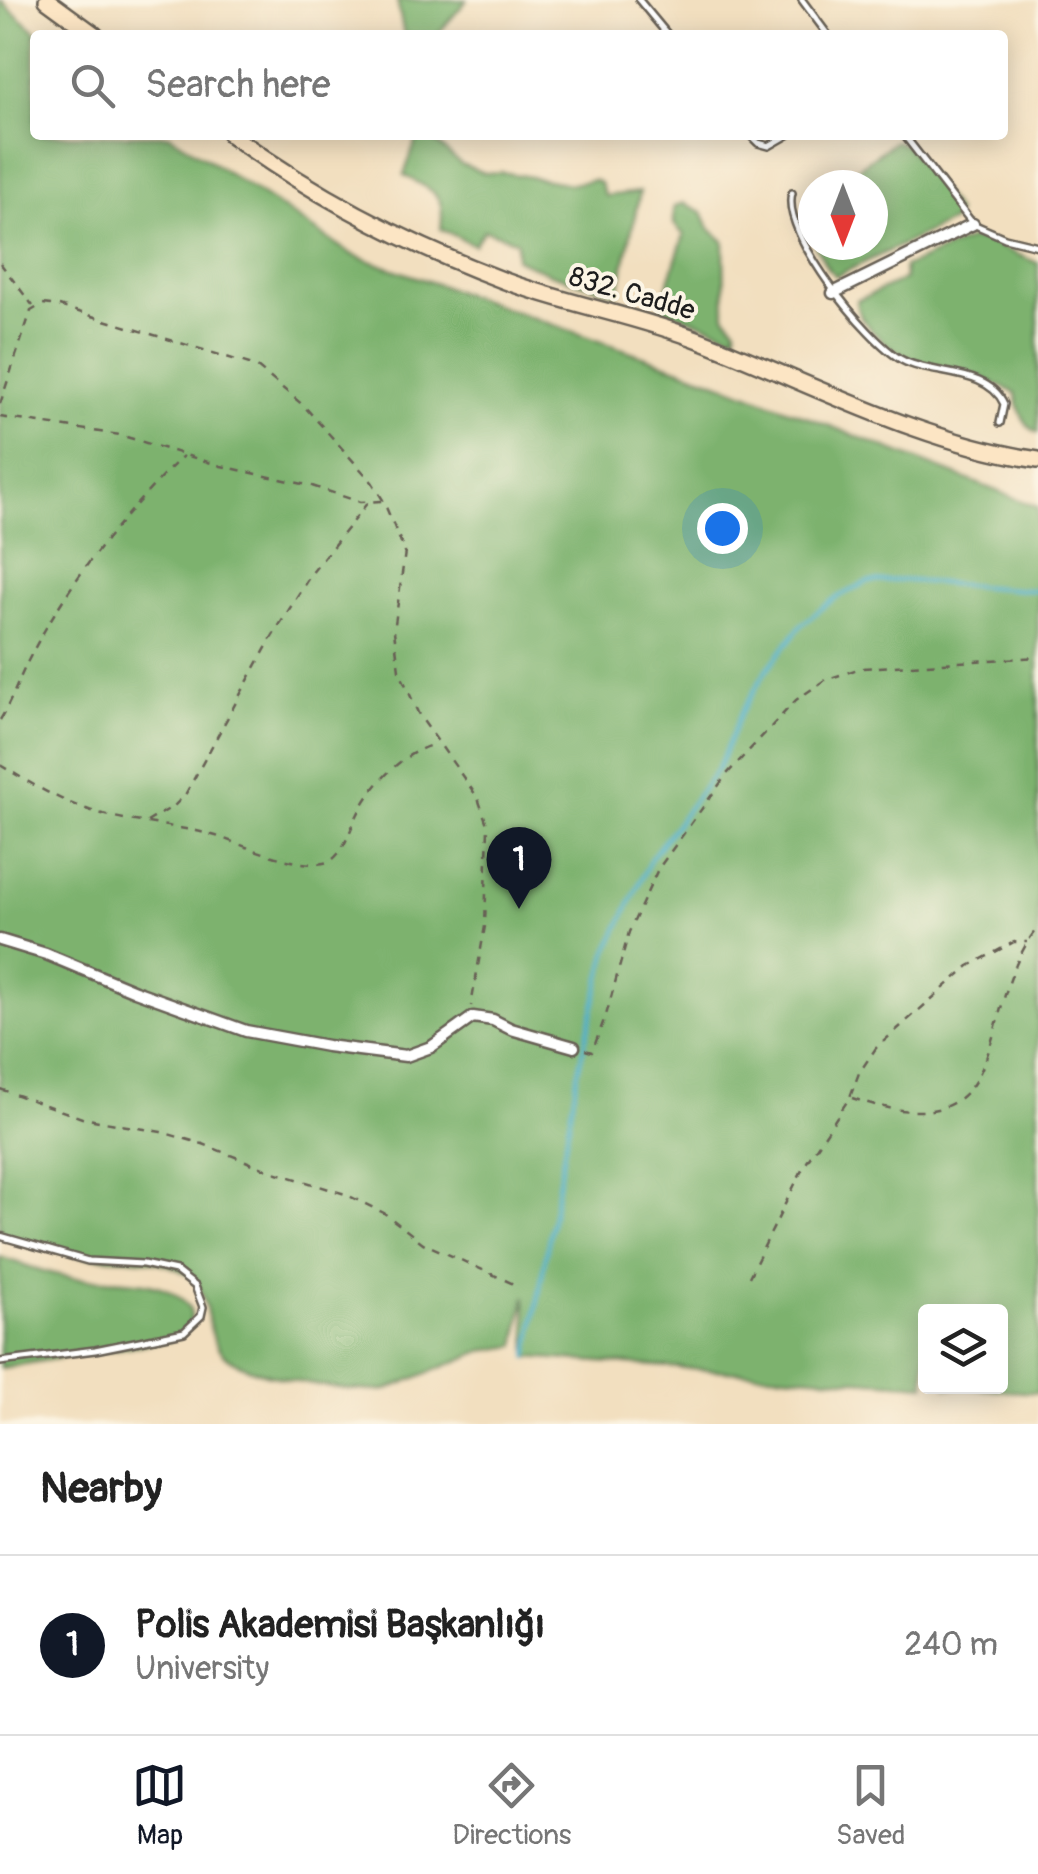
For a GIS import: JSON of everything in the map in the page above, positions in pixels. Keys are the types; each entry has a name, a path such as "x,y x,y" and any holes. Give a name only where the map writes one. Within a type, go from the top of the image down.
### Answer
{"street":[{"path":"47,0 87,30"},
{"name":"832. Cadde","path":"239,140 328,198 505,281 698,339 918,430 990,452 1038,460"},
{"path":"833,293 973,224"},
{"path":"0,940 246,1031 406,1056 431,1047 473,1017 493,1020 574,1048"}],"lane":[{"path":"639,0 664,30"},
{"path":"802,0 824,30"},
{"path":"755,140 769,146 779,140"},
{"path":"908,140 973,224 1005,238 1038,246"},
{"path":"792,193 791,217 833,293 864,328 901,360 959,376 996,393 1004,404 1000,423"},
{"path":"0,1236 88,1261 144,1264 176,1271 196,1286 203,1306 200,1316 184,1332 95,1350 0,1362"}],"path":[{"path":"0,262 34,307"},
{"path":"34,307 60,306 256,366 304,406 384,500 405,552 394,631 403,682 438,744 478,798 488,827 486,908 471,993 473,1017"},
{"path":"0,404 34,307"},
{"path":"0,417 120,434 368,502 384,500"},
{"path":"0,720 28,660 90,560 123,518 184,454"},
{"path":"146,824 185,794 311,574 368,502"},
{"path":"588,1051 592,1052 607,1012 629,932 658,869 727,774 796,700 825,680 862,668 1038,657"},
{"path":"0,766 70,804 146,824 208,834 315,865 329,863 339,853 375,788 411,754 438,744"},
{"path":"850,1098 875,1106 919,1111 952,1103 968,1093 982,1073 1013,968 1038,928"},
{"path":"748,1277 813,1150 850,1098 867,1060 896,1028 970,966 1014,942 1027,942"},
{"path":"0,1090 82,1118 161,1132 202,1144 345,1194 384,1213 422,1242 516,1286"}],"green space":[{"path":"0,0 34,30 30,30 30,140 178,140 353,255 715,381 1038,507 1038,1393 1008,1391 1008,1304 918,1304 918,1385 528,1357 525,1296 516,1346 482,1351 386,1390 324,1386 271,1375 230,1359 214,1340 200,1290 174,1267 46,1248 0,1234"},
{"path":"397,0 467,0 441,30 403,30"},
{"path":"416,140 432,140 461,164 485,173 502,172 571,184 594,180 600,183 605,196 640,192 618,294 516,259 517,241 484,230 474,245 441,229 441,207 435,194 404,175"},
{"path":"895,141 907,146 957,212 952,221 888,251 888,170 855,170"},
{"path":"684,203 702,212 709,228 724,241 725,315 736,327 736,336 661,305 684,235 674,224 674,206"},
{"path":"970,239 986,241 1038,263 1038,433 1022,416 1016,393 965,372 907,357 879,337 858,310 856,301 905,279 904,267"},
{"path":"823,260 870,260 836,276"},
{"path":"0,1257 67,1277 138,1282 166,1289 189,1307 190,1323 171,1340 0,1368"}],"waterway":[{"path":"528,1357 578,1071 607,953 651,858 718,768 741,713 766,671 802,624 834,599 867,582 901,580 1038,591"}],"place":[{"name":"Polis Akademisi Başkanlığı","path":"519,909"}]}
